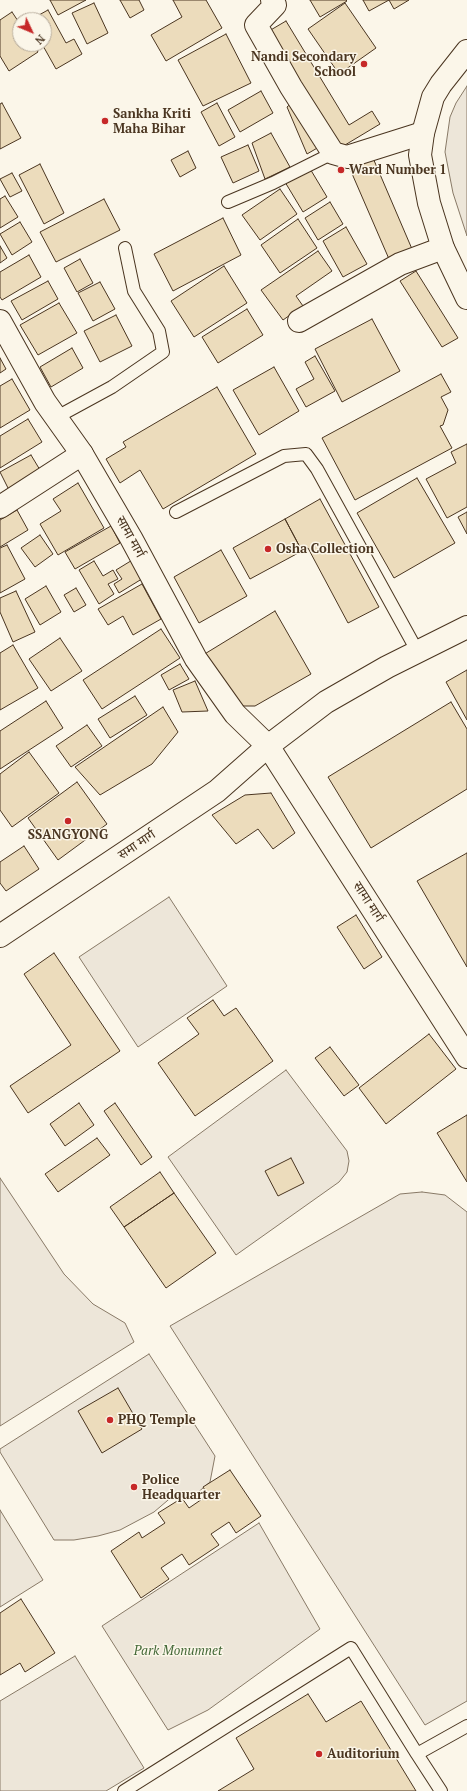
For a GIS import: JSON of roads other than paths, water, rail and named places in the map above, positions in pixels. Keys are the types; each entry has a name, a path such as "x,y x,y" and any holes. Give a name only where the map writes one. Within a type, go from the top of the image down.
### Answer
{"main road":[{"path":"272,0 275,5 256,25 291,88 333,153 347,157 423,133"},
{"path":"467,51 441,84 433,98 423,133 420,155 429,203 443,248 467,298"},
{"path":"299,321 400,264 443,248"},
{"name":"सामा मार्ग","path":"0,321 55,418 82,454 131,538 196,659 235,714 268,746 467,1058"},
{"path":"0,507 82,454"},
{"path":"387,667 467,612"},
{"path":"268,746 326,702 387,667 467,627"},
{"name":"समा मार्ग","path":"0,936 217,791 268,746"}],"lane":[{"path":"228,202 273,183 333,153"},
{"path":"55,418 112,387 164,352 159,331 134,291 125,248"},
{"path":"176,512 284,456 306,454 317,469 415,648"},
{"path":"124,1791 351,1648 441,1791"},
{"path":"417,1754 467,1726"}],"place":[{"name":"Nandi Secondary School","path":"364,64"},
{"name":"Sankha Kriti Maha Bihar","path":"105,121"},
{"name":"Ward Number 1","path":"341,170"},
{"name":"Osha Collection","path":"268,549"},
{"name":"SSANGYONG","path":"68,821"},
{"name":"PHQ Temple","path":"110,1420"},
{"name":"Police Headquarter","path":"134,1487"},
{"name":"Auditorium","path":"319,1754"}],"park label":[{"name":"Park Monumnet","path":"178,1651"}]}
